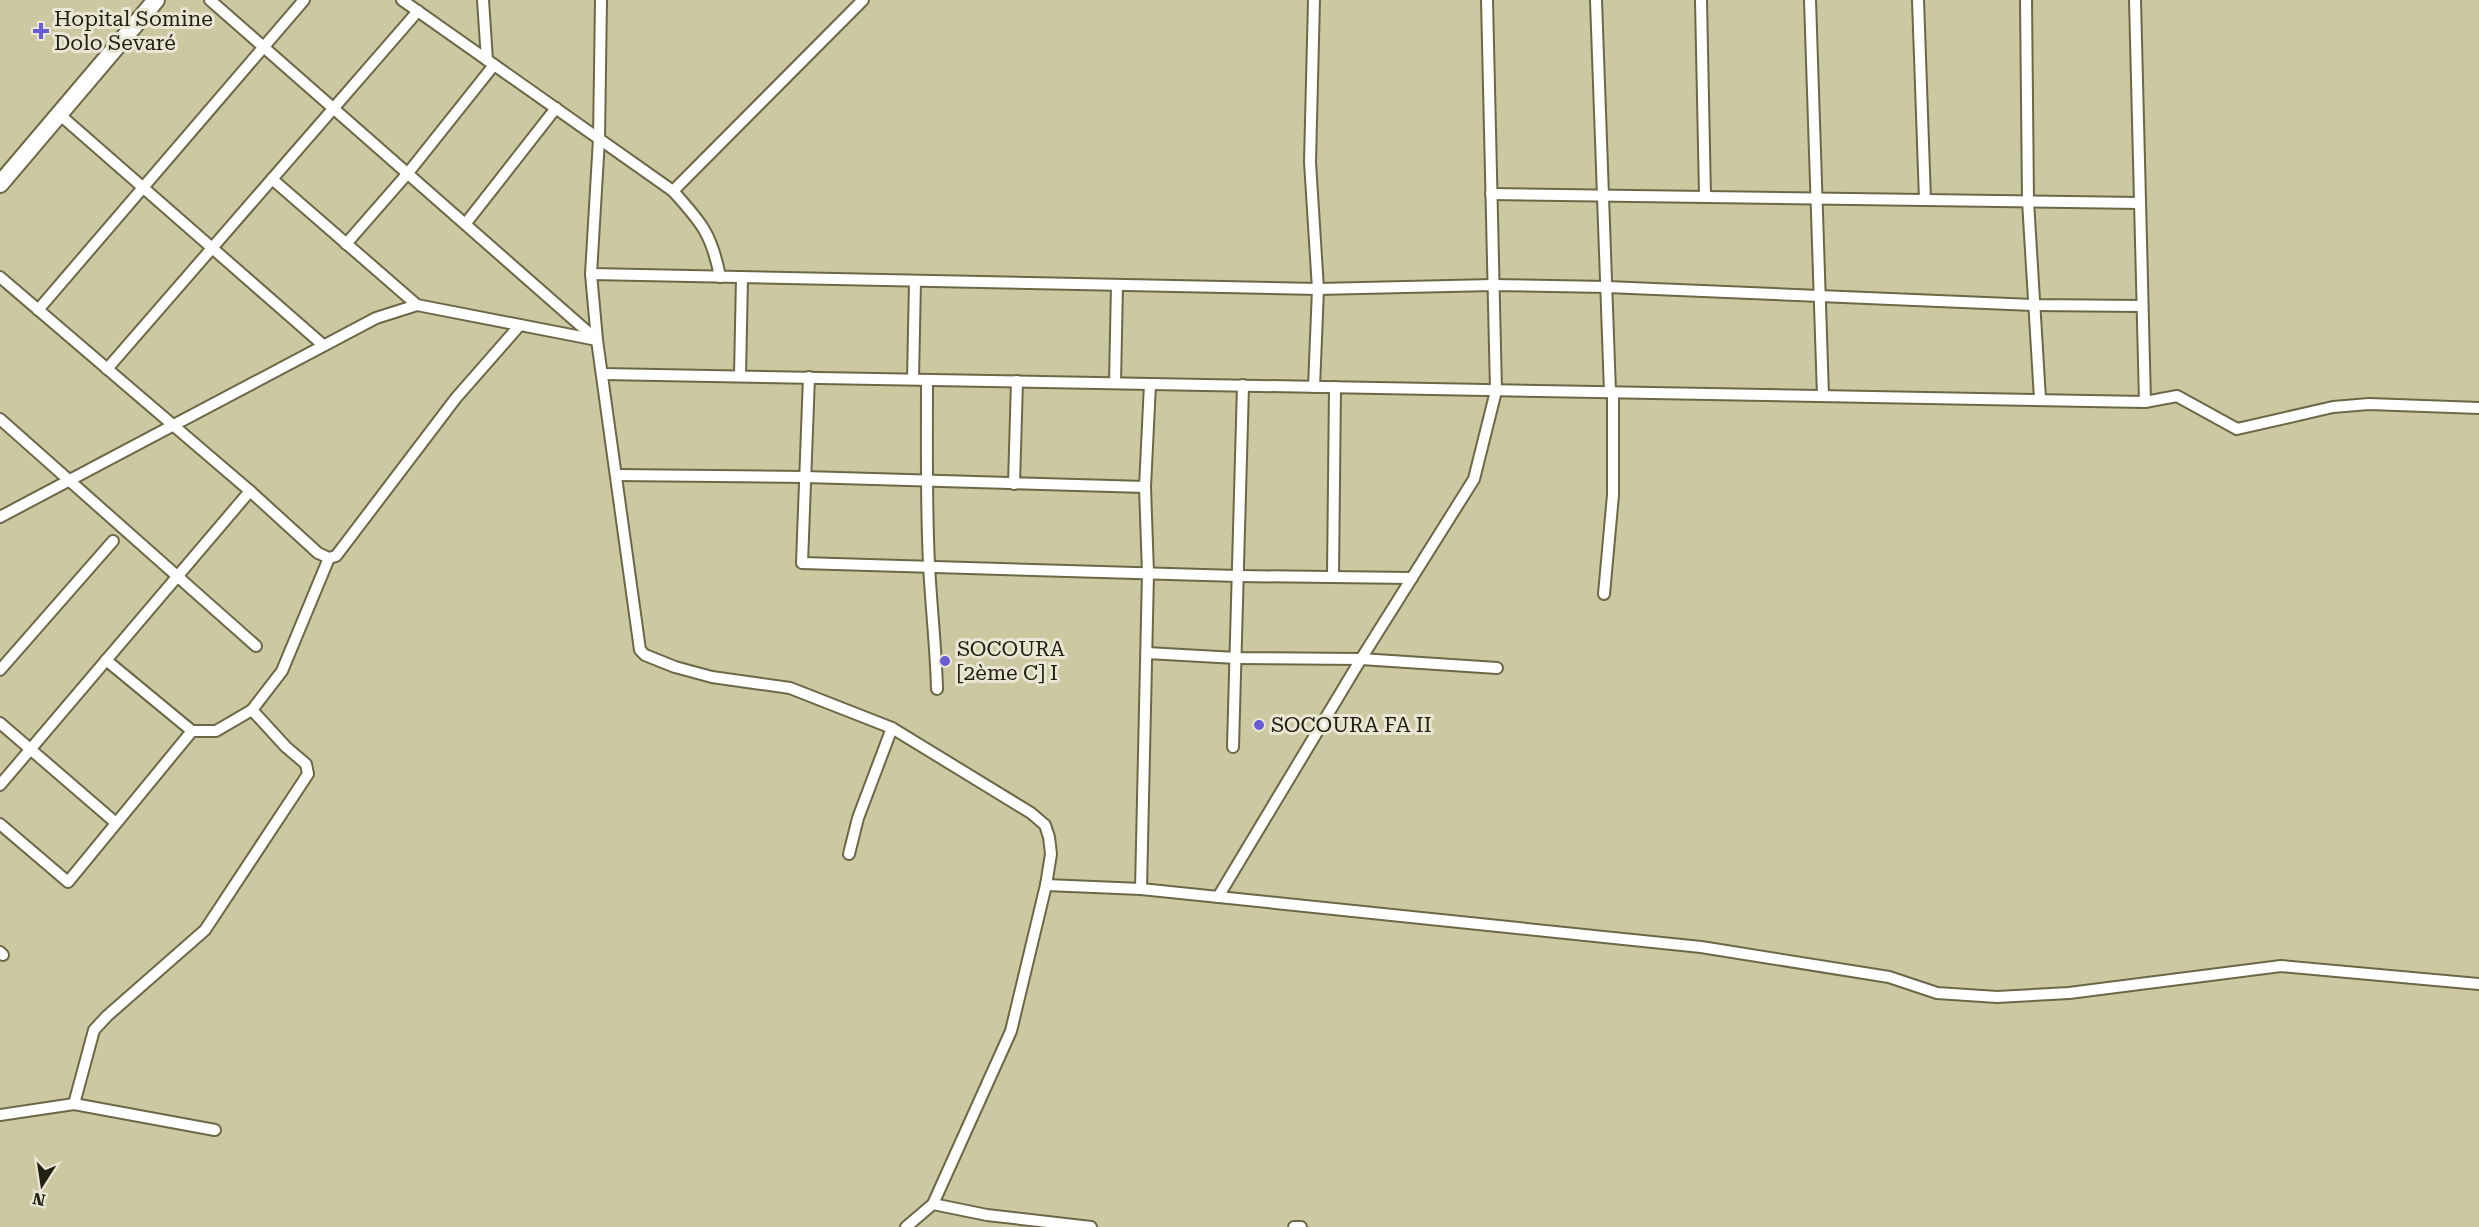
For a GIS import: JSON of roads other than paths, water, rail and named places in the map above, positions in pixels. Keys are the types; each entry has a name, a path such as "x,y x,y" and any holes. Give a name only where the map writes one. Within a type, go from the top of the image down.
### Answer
{"main road":[{"path":"0,183 156,0"}],"street":[{"path":"210,0 597,340"},
{"path":"38,310 304,0"},
{"path":"402,0 673,191 704,225 716,257 720,277"},
{"path":"346,244 408,172 491,62 483,0"},
{"path":"601,0 599,139 591,274 597,340 617,475 638,645 645,655 675,667 712,676 790,688 892,728 1031,813 1045,825 1051,854 1046,885 1009,1037 933,1204 906,1227"},
{"path":"673,191 863,0"},
{"path":"1314,0 1310,162 1318,289 1314,387"},
{"path":"1218,897 1361,659 1474,478 1496,391 1487,0"},
{"path":"1596,0 1612,392 1613,495 1604,594"},
{"path":"1701,0 1705,196"},
{"path":"1810,0 1823,396"},
{"path":"1918,0 1925,200"},
{"path":"2026,0 2028,201 2040,399"},
{"path":"2135,0 2145,402"},
{"path":"107,369 418,11"},
{"path":"466,224 556,108"},
{"path":"59,114 323,345"},
{"path":"272,179 417,305"},
{"path":"1491,194 2140,203"},
{"path":"591,274 1318,289 1493,285 1607,287 2033,305 2142,306"},
{"path":"0,277 250,491 318,553 329,558 336,556 456,398 520,325"},
{"path":"740,376 742,277"},
{"path":"914,379 915,281"},
{"path":"1115,383 1117,285"},
{"path":"0,517 376,318 417,305 597,340"},
{"path":"603,374 2145,402 2177,396 2236,429 2333,407 2369,404 2479,408"},
{"path":"809,377 802,562 1238,576 1412,578"},
{"path":"927,380 926,482 937,689"},
{"path":"1014,484 1017,381"},
{"path":"1141,889 1148,573 1145,487 1150,384"},
{"path":"1233,747 1243,386"},
{"path":"1333,577 1335,387"},
{"path":"0,419 256,646"},
{"path":"617,475 805,477 1145,487"},
{"path":"0,785 250,491"},
{"path":"0,670 113,541"},
{"path":"106,660 192,731 216,731 252,710 282,671 329,558"},
{"path":"1147,653 1236,658 1361,659 1497,668"},
{"path":"74,1104 94,1030 205,930 308,774 306,764 286,747 252,710"},
{"path":"0,723 116,823"},
{"path":"849,854 858,818 892,728"},
{"path":"0,824 68,882 192,731"},
{"path":"1046,885 1141,889 1701,946 1889,977 1937,993 1997,997 2068,993 2281,966 2479,984"},
{"path":"0,1115 74,1104 215,1130"},
{"path":"933,1204 987,1215 1091,1227"},
{"path":"1294,1227 1301,1227"}],"place":[{"name":"Hopital Somine Dolo Sevaré","path":"41,31"},
{"name":"SOCOURA [2ème C] I","path":"945,661"},
{"name":"SOCOURA FA II","path":"1259,725"}]}
